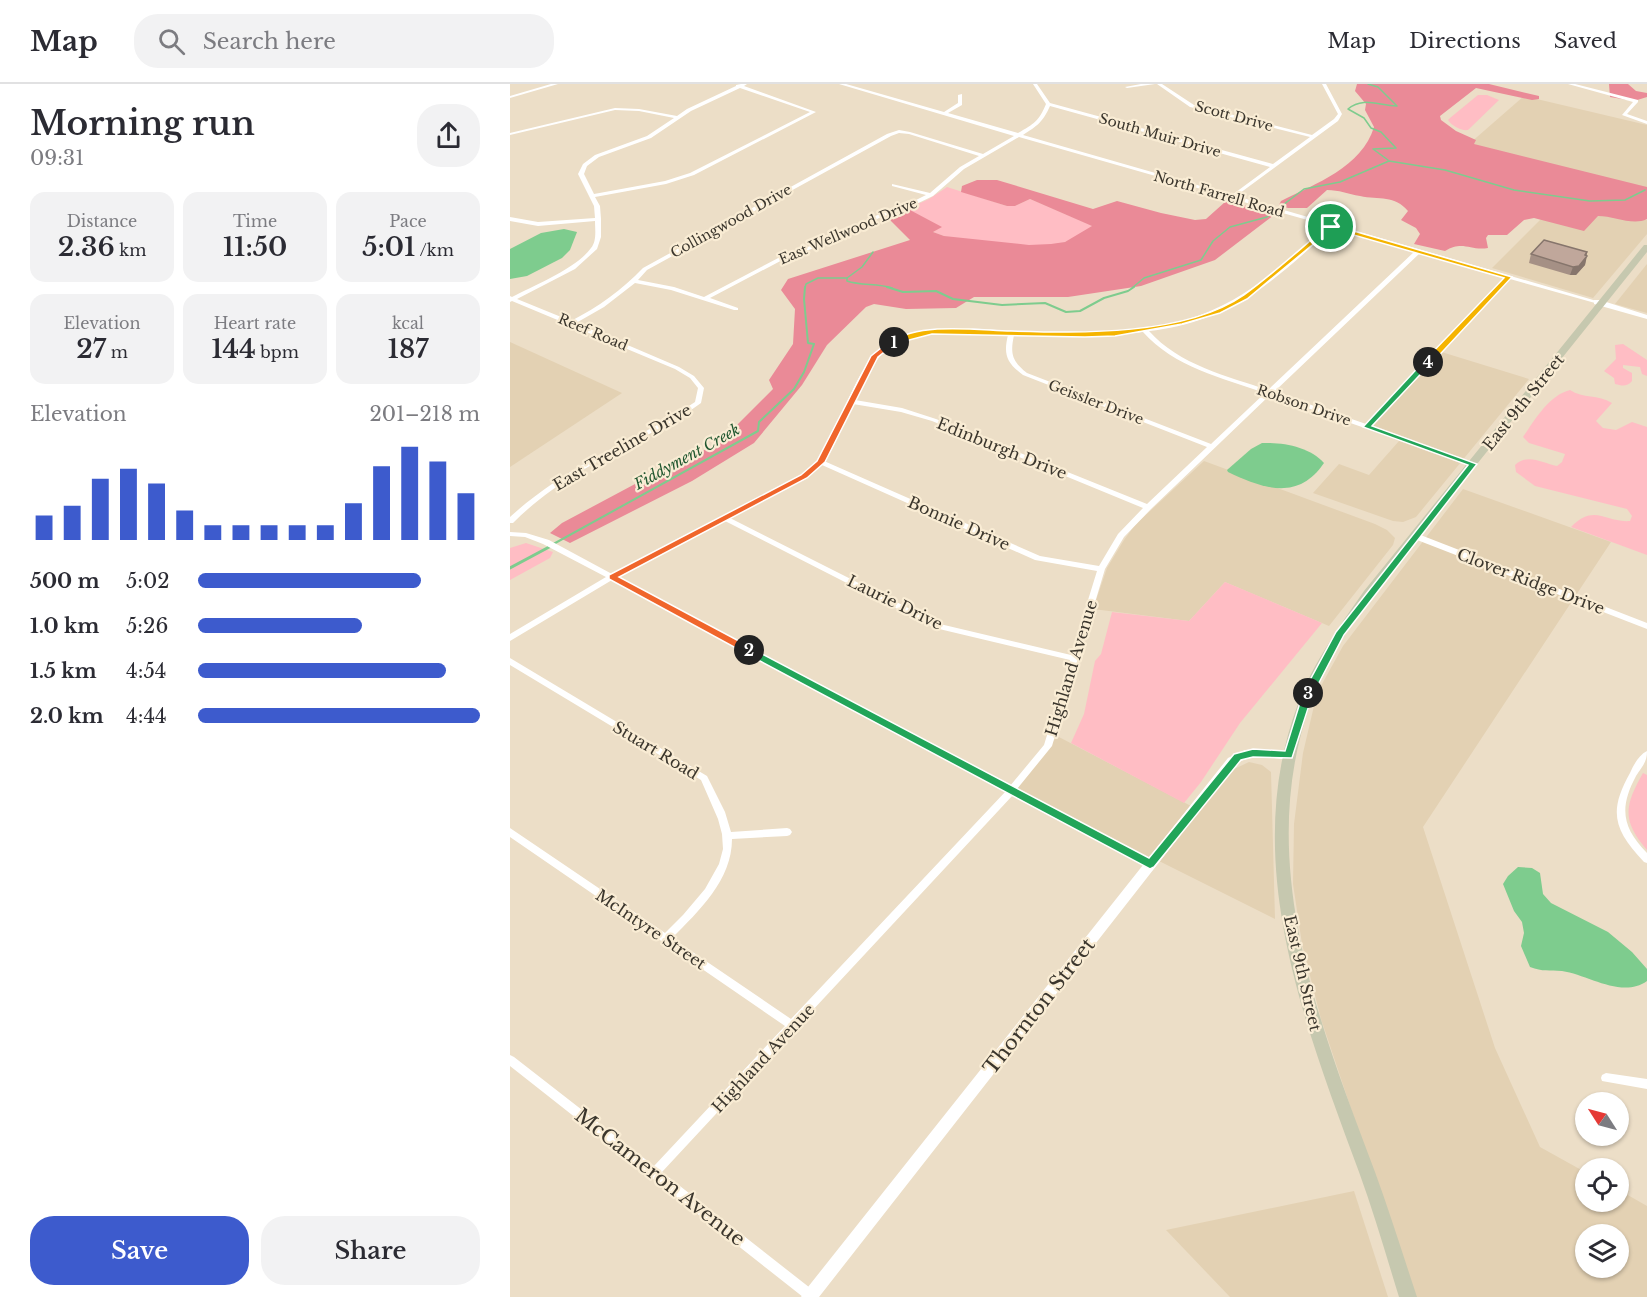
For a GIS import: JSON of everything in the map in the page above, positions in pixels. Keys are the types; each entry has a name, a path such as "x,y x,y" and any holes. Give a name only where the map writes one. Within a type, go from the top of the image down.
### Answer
{"main road":[{"name":"East 9th Street","path":"1408,1297 1368,1174 1334,1086 1296,956 1284,873 1283,824 1289,756 1303,705 1334,643 1415,536 1599,303 1647,247"}],"street":[{"path":"510,96 556,84"},
{"path":"592,196 666,182 692,174 814,111 742,85 732,84"},
{"name":"North Farrell Road","path":"841,84 1599,303"},
{"path":"858,89 868,84"},
{"path":"1035,84 1048,104"},
{"path":"1127,87 1153,84"},
{"name":"Scott Drive","path":"1159,84 1192,106 1314,137"},
{"path":"1231,198 1336,120 1340,114 1324,84"},
{"path":"1570,84 1636,101 1624,115 1645,122 1647,116"},
{"path":"511,299 573,268 595,248 598,237 597,206 581,174 588,162 606,152 649,137 676,117 742,85"},
{"path":"944,114 960,104 960,95"},
{"name":"East Wellwood Drive","path":"704,299 786,256 833,240 877,217 931,195 960,170 1018,137 1039,122 1048,104"},
{"name":"South Muir Drive","path":"1048,104 1273,166"},
{"path":"510,134 615,109 639,110 676,117"},
{"name":"Collingwood Drive","path":"572,323 598,310 621,294 645,269 899,131 984,156"},
{"path":"894,184 931,195"},
{"path":"510,219 538,224 598,219"},
{"path":"510,638 612,577 804,477 821,462 875,356 894,342 931,331 1085,335 1144,330 1199,317 1238,302 1259,288 1331,227"},
{"name":"Highland Avenue","path":"655,1172 794,1026 1011,791 1048,746 1101,569 1121,536 1148,507 1418,252"},
{"path":"1366,427 1509,277"},
{"path":"635,281 672,288 736,309"},
{"name":"Reef Road","path":"511,299 677,368"},
{"path":"1599,303 1647,317"},
{"name":"Robson Drive","path":"1144,330 1156,344 1177,358 1269,393 1473,464"},
{"name":"Geissler Drive","path":"1011,333 1007,350 1014,365 1025,374 1212,447"},
{"name":"East Treeline Drive","path":"510,521 525,506 558,482 682,414 698,402 701,388 692,377 677,368"},
{"name":"Edinburgh Drive","path":"852,402 902,410 934,420 1148,507"},
{"name":"Bonnie Drive","path":"821,462 1038,558 1101,569"},
{"name":"Laurie Drive","path":"726,519 938,626 1073,658"},
{"path":"510,534 526,535 546,542 1150,864"},
{"name":"Clover Ridge Drive","path":"1415,536 1647,626"},
{"name":"Stuart Road","path":"510,662 704,778 720,808 727,836 723,868 696,907 665,939"},
{"name":"Thornton Street","path":"810,1296 1237,757 1253,753 1289,756"},
{"path":"1647,754 1641,760 1625,789 1620,801 1619,816 1624,832 1647,859"},
{"name":"McIntyre Street","path":"510,832 794,1026"},
{"path":"727,836 787,832"},
{"name":"McCameron Avenue","path":"510,1060 810,1296"},
{"path":"1606,1078 1647,1084"}],"shaded area":[{"path":"1357,84 1489,84 1539,96 1539,99 1532,100 1476,88 1440,116 1441,120 1456,131 1476,140 1474,144 1647,187 1647,219 1630,221 1598,216 1584,231 1534,218 1524,220 1507,235 1488,235 1486,238 1488,248 1457,246 1445,251 1414,244 1420,234 1416,228 1401,220 1408,211 1392,200 1327,190 1307,208 1288,208 1279,205 1281,201 1336,173 1359,153 1368,141 1374,127 1365,110 1366,104 1355,91"},
{"path":"1609,84 1628,84 1636,91 1647,93 1647,97 1634,101 1610,97"},
{"path":"1478,95 1487,95 1499,100 1468,130 1460,129 1448,120"},
{"path":"1524,96 1647,125 1647,189 1469,144"},
{"path":"977,180 997,180 1093,209 1117,201 1195,220 1206,219 1225,202 1231,201 1274,215 1215,260 1141,286 1068,297 974,297 956,308 906,309 874,304 866,307 827,345 802,385 754,443 692,481 570,543 550,533 562,523 650,476 719,443 773,389 769,380 793,344 795,309 781,290 788,279 910,240 888,218 910,210 942,227 933,232 944,236 1029,245 1065,242 1092,226 1030,199 1015,206 1007,206 961,192 962,186"},
{"path":"947,187 1007,206 1015,206 1030,199 1093,226 1065,242 1039,246 987,243 944,236 933,232 941,227 907,209 929,199"},
{"path":"1599,208 1647,220 1647,234 1593,298 1492,268 1541,219"},
{"path":"564,229 577,232 570,250 562,258 527,276 510,279 510,249 541,233"},
{"path":"1647,264 1647,313 1615,304"},
{"path":"510,342 622,393 510,467"},
{"path":"1623,344 1647,360 1647,376 1642,374 1640,367 1623,365 1623,368 1632,373 1632,381 1622,386 1615,384 1614,378 1604,371 1616,359 1615,345"},
{"path":"1435,350 1529,379 1416,517 1403,522 1393,521 1313,493 1339,464 1369,475 1399,441 1362,427"},
{"path":"1570,390 1580,395 1601,398 1612,403 1596,421 1603,428 1616,430 1632,422 1647,427 1647,555 1571,527 1579,520 1594,515 1630,521 1632,516 1627,509 1535,486 1516,472 1515,465 1520,461 1530,459 1557,466 1562,462 1565,454 1529,443 1523,437 1537,416 1555,397"},
{"path":"1262,443 1279,443 1304,449 1324,463 1314,475 1292,487 1267,487 1228,472 1227,470 1251,449"},
{"path":"1204,461 1375,524 1387,530 1395,538 1393,545 1329,626 1225,582 1189,621 1093,609 1107,568 1135,525"},
{"path":"1463,489 1611,542 1423,827 1495,1048 1540,1147 1575,1166 1575,1212 1629,1212 1629,1196 1647,1206 1647,1297 1414,1297 1321,1019 1302,944 1293,884 1294,824 1303,753 1317,693 1343,646"},
{"path":"526,543 553,552 550,558 510,580 510,548"},
{"path":"1225,582 1322,623 1240,723 1201,782 1184,803 1071,743 1084,714 1095,661 1101,654 1112,612 1189,621"},
{"path":"1057,736 1191,806 1149,860 1016,790"},
{"path":"1249,762 1262,765 1271,772 1275,919 1159,861 1230,771"},
{"path":"1643,773 1647,775 1647,850 1633,830 1628,812 1632,794"},
{"path":"1518,867 1532,868 1540,873 1543,894 1551,903 1608,932 1632,952 1647,969 1647,981 1627,988 1616,987 1572,973 1530,967 1521,946 1524,933 1522,922 1514,911 1503,884"},
{"path":"1354,1191 1388,1297 1230,1297 1166,1230"}],"building":[{"path":"1544,240 1587,252 1585,255 1587,256 1579,266 1573,267 1531,254"}],"waterway":[{"name":"Fiddyment Creek","path":"1368,84 1378,87 1397,106 1365,102 1348,109 1364,118 1371,128 1381,132 1396,148 1373,149 1388,160"},
{"name":"Fiddyment Creek","path":"1132,288 1144,278 1201,260 1213,241 1230,227 1267,217 1304,189 1340,182 1389,161 1445,170 1514,190 1590,201 1625,200 1645,190"},
{"path":"847,278 862,267 873,252"},
{"name":"Fiddyment Creek","path":"805,288 806,284 818,278 847,278"},
{"name":"Fiddyment Creek","path":"847,278 847,281 853,283 892,288"},
{"name":"Fiddyment Creek","path":"548,547 758,431 759,422 794,389 804,372 814,344 808,343 805,287"},
{"name":"Fiddyment Creek","path":"887,287 903,292 936,291 953,299 1002,305 1045,303 1066,312 1080,311 1104,298 1134,287"},
{"name":"Fiddyment Creek","path":"510,568 551,546"}],"route":[{"path":"1331,227 1509,277 1366,427 1473,464 1360,606 1334,643 1303,705 1289,756 1253,753 1237,757 1150,864 612,577 804,477 821,462 875,356 894,342 931,331 1085,335 1115,334 1180,323 1230,306 1245,297 1259,288 1331,227"}]}
